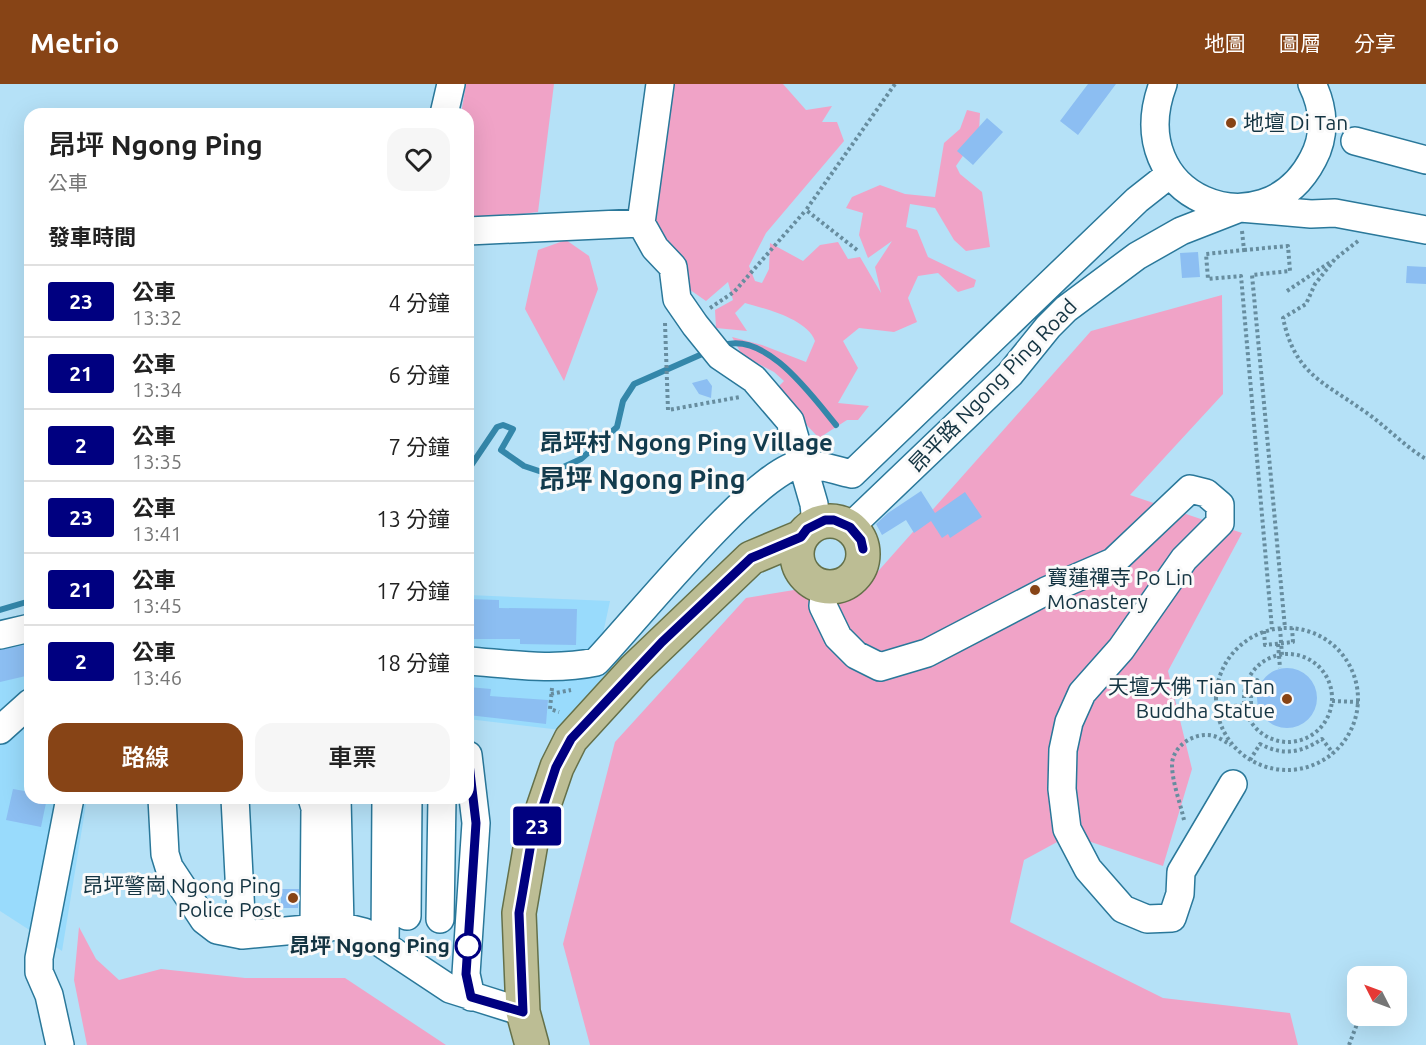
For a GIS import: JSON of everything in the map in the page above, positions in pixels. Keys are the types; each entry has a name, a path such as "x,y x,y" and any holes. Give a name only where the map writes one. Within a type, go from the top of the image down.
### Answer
{"main road":[{"path":"532,1045 523,1012 519,913 531,843 556,767 571,739 635,669 751,558 805,542 834,520 850,527 861,540 863,549 861,566 850,580 843,584 825,587 810,580 805,542"}],"street":[{"path":"445,108 451,84"},
{"path":"660,84 641,223 655,248 673,267 677,299 709,336 768,393 790,421 814,504 805,542"},
{"path":"1163,84 1155,105 1153,129 1158,152 1170,174 1189,192 1213,204 1311,214 1335,213 1426,230"},
{"name":"昂平路 Ngong Ping Road","path":"850,527 969,415 1010,374 1048,327 1089,290 1137,256 1181,231 1240,208 1265,203 1288,191 1306,172 1318,150 1323,124 1319,99 1312,84"},
{"path":"1355,141 1426,159"},
{"path":"474,661 554,666 596,662 724,519 781,474 802,464 852,474 1137,200 1170,174"},
{"path":"474,231 641,223"},
{"path":"825,587 822,606 838,637 856,655 880,667 927,653 1046,591 1113,562 1190,489 1206,494 1220,505 1220,523 1212,534 1184,559 1121,649 1082,693 1069,722 1063,750 1062,770 1067,829 1088,869 1123,909 1147,919 1172,918 1180,894 1181,872 1233,784"},
{"path":"0,635 24,629"},
{"path":"0,730 24,708"},
{"path":"60,1045 49,995 39,972 39,958 69,804"},
{"path":"162,804 165,854 169,867 204,920 217,930 242,935 340,926 364,932 450,989 523,1012"},
{"path":"235,804 242,935"},
{"path":"314,804 314,929"},
{"path":"337,804 340,926"},
{"path":"387,804 414,916"},
{"path":"408,804 414,916"},
{"path":"414,916 426,804"},
{"path":"385,946 414,916 441,804"},
{"path":"471,997 466,974 476,823 474,804"},
{"path":"414,916 469,921"}],"path":[{"path":"709,336 734,292 806,210 893,85"},
{"path":"1240,208 1244,250"},
{"path":"806,210 856,250"},
{"path":"1287,291 1360,239 1359,217"},
{"path":"1272,629 1241,276 1208,279 1206,254 1287,246 1290,271 1252,275 1282,628 1282,655"},
{"path":"1335,259 1315,284 1306,304 1283,318 1287,336 1298,360 1318,381 1365,411 1426,459"},
{"path":"666,356 668,410 768,393"},
{"path":"1264,631 1265,645 1278,644 1293,642 1292,628"},
{"path":"1187,830 1173,776 1172,762 1176,752 1187,740 1200,735 1213,736 1232,745 1250,760 1276,770 1293,771 1310,767 1333,753 1349,735 1359,702 1352,668 1343,653 1315,633 1292,628 1264,631 1235,650 1218,680 1216,707 1222,731 1232,745"},
{"path":"1278,644 1280,668"},
{"path":"1282,655 1296,655 1308,659 1320,668 1328,679 1332,701 1327,719 1318,730 1307,738 1292,742 1274,740 1256,729 1248,718 1244,705 1244,691 1249,678 1269,659 1282,655"},
{"path":"554,666 550,709 562,712 566,707"},
{"path":"1216,707 1251,705 1251,692 1257,680 1261,682"},
{"path":"569,700 574,689"},
{"path":"1332,701 1359,702"},
{"path":"1250,760 1260,744 1272,750 1292,752 1311,746 1323,739 1333,753"},
{"path":"1292,742 1292,752"},
{"path":"1349,1045 1356,1026"}],"shaded area":[{"path":"466,84 554,84 538,212 477,220 474,215 474,108 462,108"},
{"path":"650,84 783,84 806,110 832,106 822,122 837,122 844,141 766,233 749,266 755,281 762,283 769,269 770,243 803,261 820,245 838,242 848,259 860,257 881,293 875,267 892,241 868,258 859,235 863,213 846,208 852,197 880,185 905,194 935,197 944,143 960,129 967,110 980,113 979,132 956,166 960,174 982,192 990,247 966,251 954,240 935,208 910,204 906,227 917,230 928,257 976,280 974,287 958,292 938,273 918,276 908,298 917,322 894,332 859,328 843,341 858,368 838,403 869,406 858,420 847,420 819,438 774,391 784,381 774,372 742,355 732,337 762,345 806,362 815,341 804,327 785,316 745,303 735,313 747,331 716,328 715,310 733,300 728,282 706,301 686,287 652,221"},
{"path":"566,240 589,256 598,289 564,381 525,309 538,250"},
{"path":"1222,295 1223,394 1130,495 1242,533 1168,671 1192,769 1163,866 1070,835 1024,860 1010,922 1163,998 1290,1013 1298,1045 590,1045 563,944 615,742 746,598 873,577 1091,331"},
{"path":"474,595 610,601 602,638 622,661 561,730 474,720"},
{"path":"24,616 24,804 86,804 62,951 0,911 0,622"},
{"path":"79,927 96,959 119,980 161,969 245,978 345,978 446,1045 87,1045 74,980"}],"building":[{"path":"1088,84 1116,84 1078,135 1060,121"},
{"path":"987,118 1003,132 973,165 957,151"},
{"path":"1198,252 1200,277 1182,278 1180,253"},
{"path":"1407,266 1426,267 1426,284 1406,283"},
{"path":"707,379 712,386 711,398 699,394 692,383"},
{"path":"921,491 935,513 965,492 982,517 950,538 948,534 942,538 931,521 914,533 906,520 882,535 876,524"},
{"path":"474,599 499,600 499,608 577,609 576,645 520,644 520,639 474,639"},
{"path":"24,645 24,676 0,682 0,650"},
{"path":"1281,668 1293,668 1309,676 1315,686 1317,698 1315,710 1309,720 1293,728 1281,728 1265,720 1257,704 1257,692 1265,676"},
{"path":"474,688 491,689 490,696 548,700 546,724 474,716"},
{"path":"13,789 24,791 24,804 46,804 41,827 6,820"},
{"name":"昂坪警崗 Ngong Ping Police Post","path":"281,889 299,889 298,908 281,908"}],"waterway":[{"path":"721,346 738,343 754,347 770,356 801,383 836,425"},
{"path":"474,461 497,427 503,425 513,429 501,450 524,466 548,474 581,459 617,427 623,401 634,384 709,351"},
{"path":"0,610 24,603"}],"bus line":[{"name":"23","path":"474,801 476,823 466,974 471,997 523,1012 519,913 531,843 556,767 571,739 635,669 751,558 801,537 807,529 825,520 842,522 850,527 861,540 863,549"}],"place":[{"name":"地壇 Di Tan","path":"1231,123"},
{"name":"寶蓮禪寺 Po Lin Monastery","path":"1035,590"},
{"name":"天壇大佛 Tian Tan Buddha Statue","path":"1287,699"},
{"name":"昂坪警崗 Ngong Ping Police Post","path":"293,898"},
{"name":"昂坪 Ngong Ping","path":"468,946"}],"district":[{"name":"昂坪村 Ngong Ping Village","path":"686,443"},
{"name":"昂坪 Ngong Ping","path":"642,480"}]}
